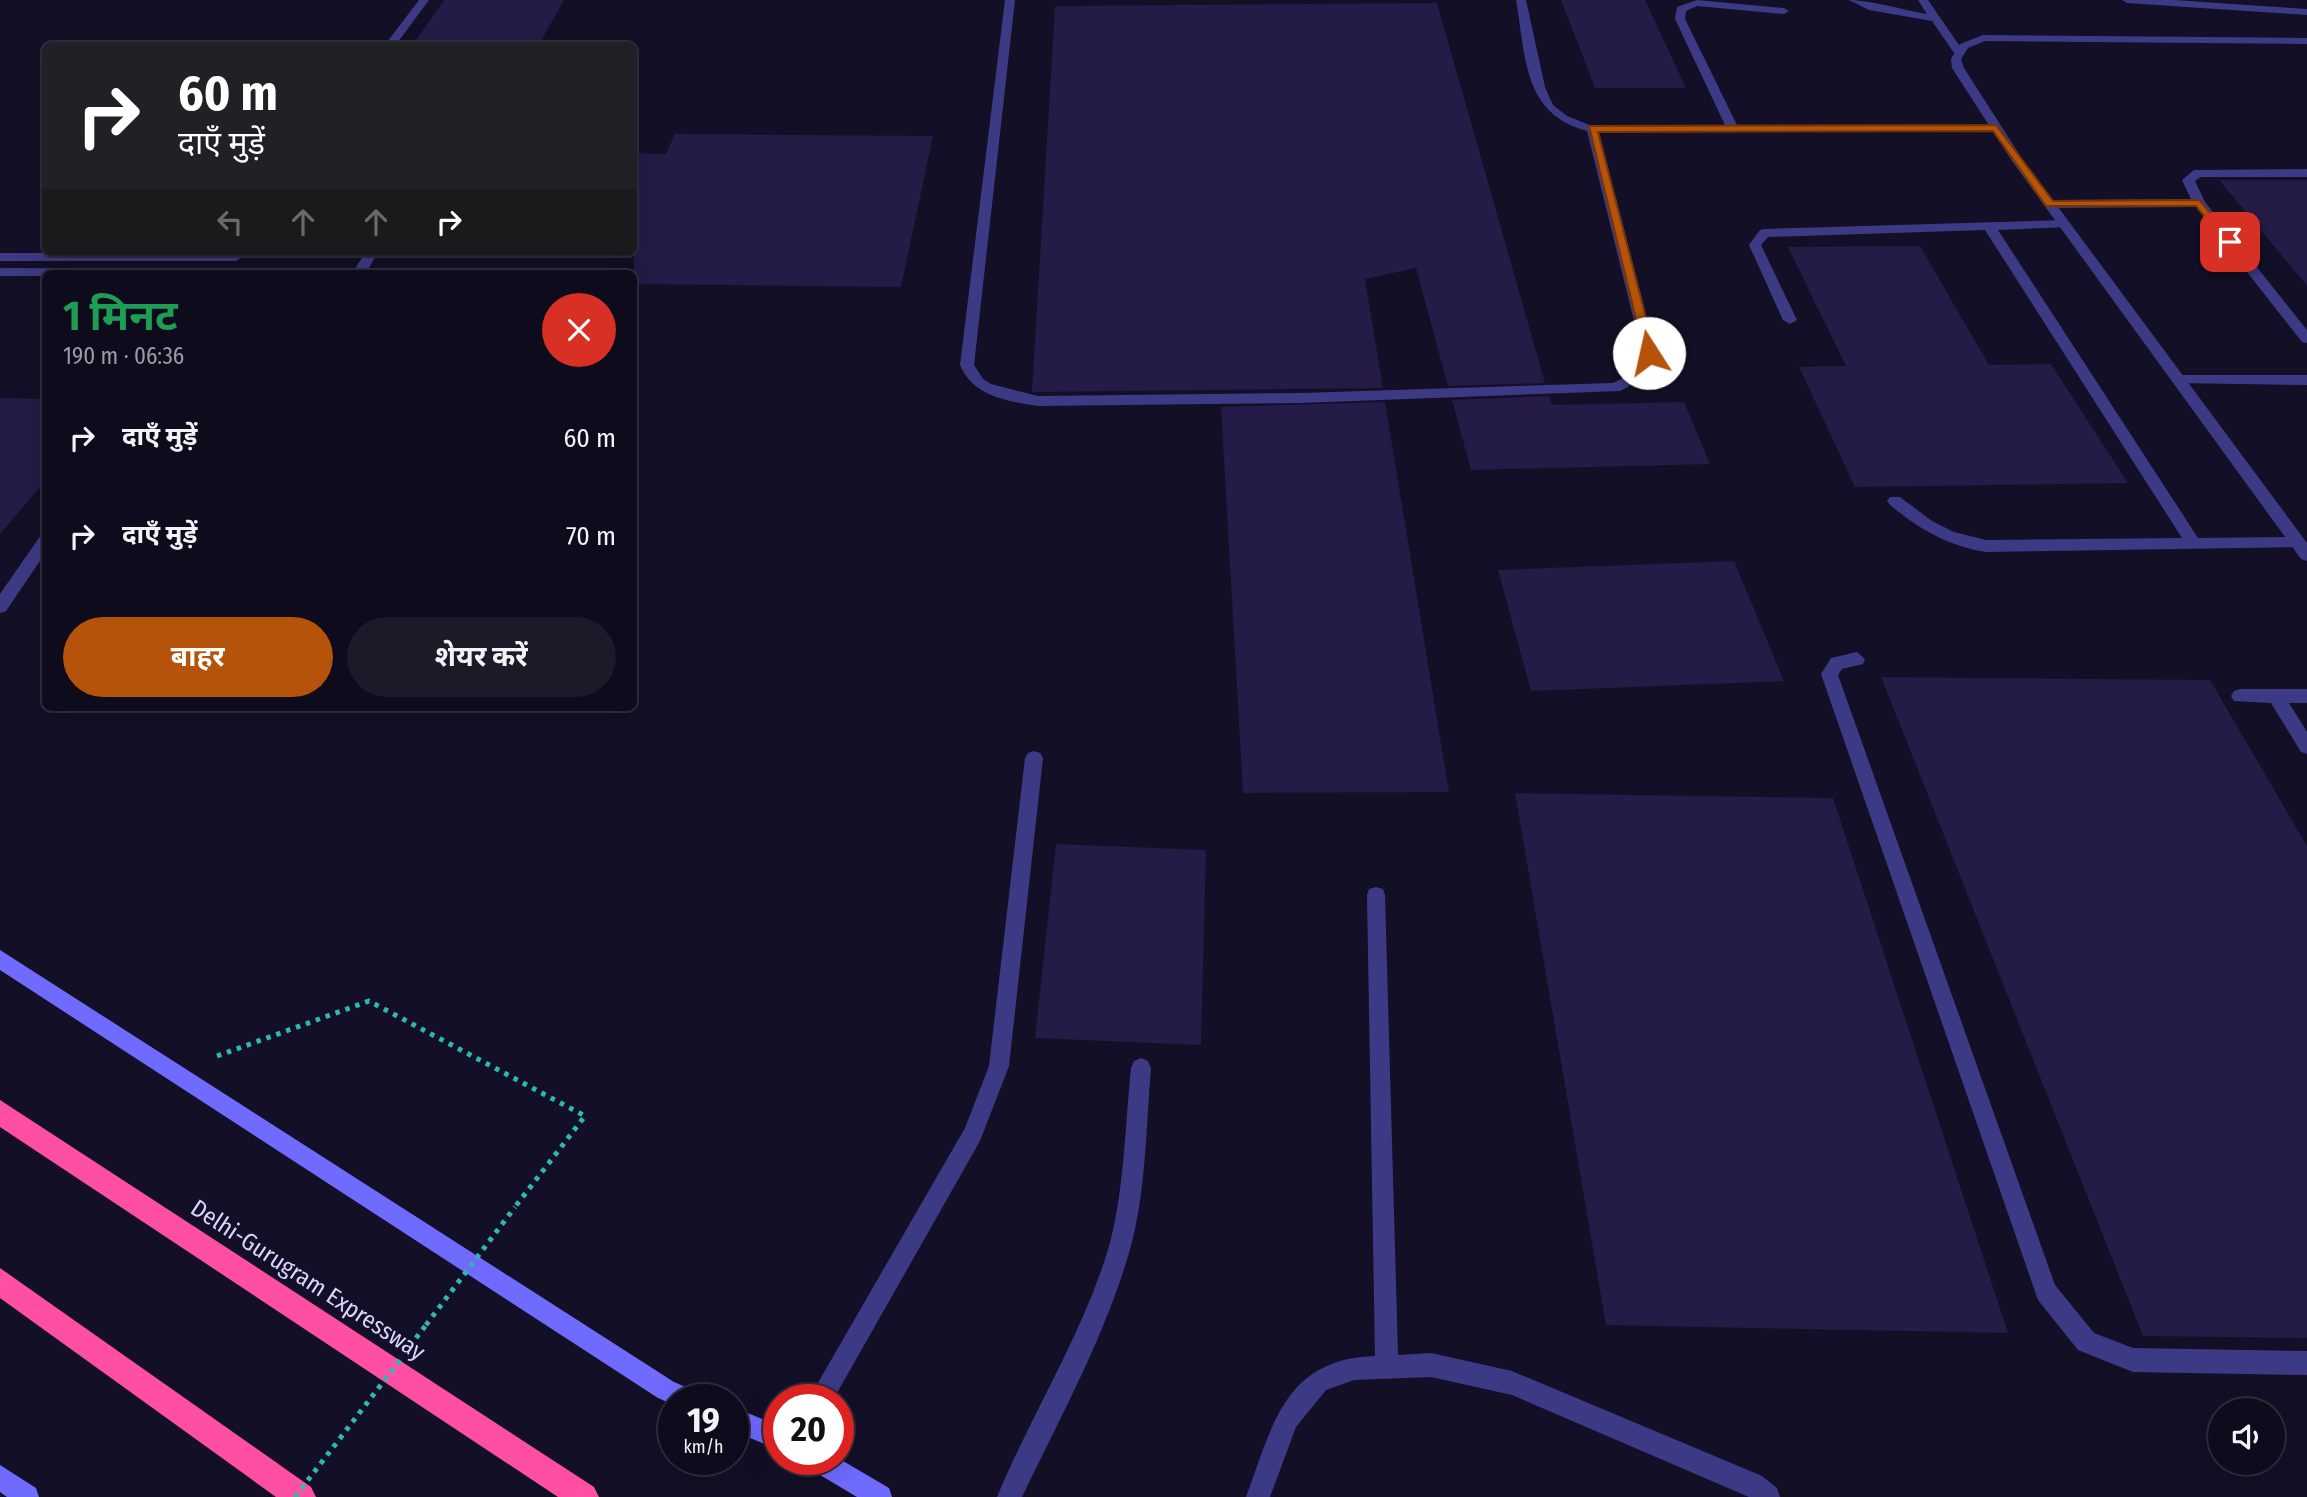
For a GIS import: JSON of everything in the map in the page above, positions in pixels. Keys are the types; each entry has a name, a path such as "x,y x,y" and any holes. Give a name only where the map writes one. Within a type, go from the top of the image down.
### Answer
{"highway":[{"name":"Delhi-Gurugram Expressway","path":"0,1112 584,1497"},
{"path":"0,1282 301,1497"}],"main road":[{"path":"0,959 658,1385"},
{"path":"844,1475 880,1497"},
{"path":"0,1477 27,1497"}],"street":[{"path":"392,42 424,0"},
{"path":"1010,0 967,365 971,377 981,384 1012,396 1038,401 1301,398 1615,388 1636,377 1649,353 1592,129"},
{"path":"1521,0 1541,95 1560,118 1592,129 1996,128"},
{"path":"1854,0 1873,8 1935,18"},
{"path":"1923,0 1958,51 1958,68 1996,128 2303,549"},
{"path":"2127,0 2307,12"},
{"path":"1733,129 1680,19 1681,9 1696,3 1784,10"},
{"path":"1958,51 1983,38 2015,37 2307,41"},
{"path":"2307,173 2198,173 2188,180 2199,203 2307,339"},
{"path":"2050,204 2199,203"},
{"path":"1790,320 1755,245 1764,233 2065,224"},
{"path":"1989,226 2194,544"},
{"path":"0,257 85,256"},
{"path":"0,272 42,272"},
{"path":"2179,380 2307,380"},
{"path":"1895,501 1930,530 1963,544 1986,547 2194,544 2303,549"},
{"path":"0,607 42,545"},
{"path":"1857,659 1837,663 1829,674 2046,1292 2086,1342 2133,1360 2307,1363"},
{"path":"2240,696 2307,696"},
{"path":"2276,696 2307,747"},
{"path":"829,1384 973,1134 999,1066 1034,758"},
{"path":"1376,895 1387,1367"},
{"path":"1009,1497 1076,1360 1118,1254 1126,1220 1140,1068"},
{"path":"1258,1497 1287,1419 1318,1381 1354,1368 1431,1366 1512,1383 1753,1485 1768,1497"}],"path":[{"path":"173,1071 369,1001 584,1116 426,1325"},
{"path":"295,1497 400,1360"}],"building":[{"path":"444,0 564,0 540,42 415,42"},
{"path":"1561,0 1645,0 1686,88 1595,88"},
{"path":"1437,3 1545,383 1448,386 1416,268 1365,279 1383,388 1032,392 1055,6"},
{"path":"675,134 933,136 901,287 637,284 634,256 637,256 637,153 666,154"},
{"path":"2219,180 2307,180 2307,286"},
{"path":"1920,246 1989,365 2051,364 2128,483 1855,487 1799,367 1846,366 1788,247"},
{"path":"1549,396 1552,405 1684,402 1710,464 1471,470 1452,400"},
{"path":"0,398 42,399 42,485 0,534"},
{"path":"1385,402 1449,792 1243,793 1221,407"},
{"path":"1734,561 1784,681 1531,691 1498,570"},
{"path":"1881,677 2210,680 2307,846 2307,1338 2143,1336"},
{"path":"1515,793 1833,798 2008,1333 1606,1325"},
{"path":"1056,844 1206,850 1201,1045 1035,1038"}],"route":[{"path":"1649,353 1592,129 1996,128 2050,204 2199,203 2230,242"}]}
